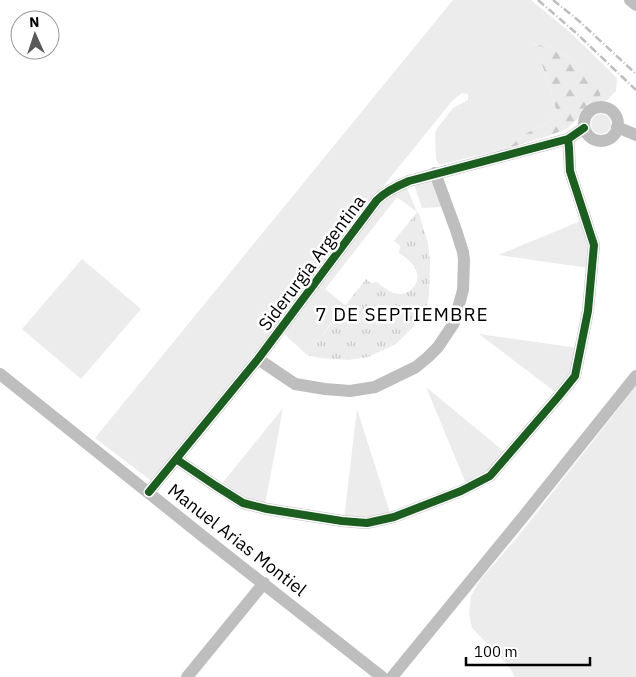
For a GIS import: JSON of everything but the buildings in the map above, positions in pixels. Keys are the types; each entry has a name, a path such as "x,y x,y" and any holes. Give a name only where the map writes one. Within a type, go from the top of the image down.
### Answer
{"street":[{"path":"630,0 636,5"},
{"name":"Siderurgia Argentina","path":"149,492 258,359 383,194 394,187 435,173 568,139 584,128 587,114 599,107 612,112 617,122 617,128"},
{"path":"584,128 591,138 595,140 611,137 617,128 636,135"},
{"path":"176,459 243,503 267,509 367,523 394,517 461,491 490,476 575,376 588,311 594,245 570,171 568,139"},
{"path":"258,359 295,384 350,391 383,384 416,367 433,352 456,318 463,290 464,260 464,252 435,173"},
{"name":"Manuel Arias Montiel","path":"0,374 382,677"},
{"path":"392,677 636,376"},
{"path":"187,677 264,583"}],"green space":[{"path":"453,0 531,0 570,32 617,78 616,91 607,100 598,102 601,93 593,78 573,60 552,48 532,43 543,67 557,112 549,122 523,135 509,148 439,165 436,159 435,133 453,108 468,100 468,94 462,93 452,101 381,189 154,483 95,438"},
{"path":"531,43 552,48 573,60 594,78 601,93 598,102 586,107 568,128 509,148 523,135 549,122 557,112 543,67"},
{"path":"601,114 608,117 611,124 608,131 601,134 594,131 591,124 594,117"},
{"path":"431,181 435,183 442,207 422,208 414,184"},
{"path":"406,186 417,212 397,197 325,289 345,305 307,355 282,332 383,201"},
{"path":"417,212 428,243 430,262 427,306 415,325 396,344 368,357 348,360 307,355 366,279 371,283 377,282 387,290 399,294 412,288 417,280 416,270 399,253 400,246 394,241"},
{"path":"583,220 592,245 589,268 498,255"},
{"path":"82,259 141,309 81,379 22,329"},
{"path":"479,334 578,348 572,374 558,394"},
{"path":"636,386 636,677 514,677 505,662 472,628 469,614 471,596 480,580 516,539"},
{"path":"426,387 507,454 467,486"},
{"path":"283,408 265,505 243,499 220,486"},
{"path":"357,409 391,516 344,519"}],"railway":[{"path":"538,0 636,90"},
{"path":"553,0 579,21 636,74"}],"cycle path":[{"path":"149,492 258,359 380,197 409,181 568,139 584,128"},
{"path":"176,459 243,503 267,509 367,523 394,517 461,491 490,476 575,376 588,311 594,245 570,171 568,139"}],"district":[{"name":"7 DE SEPTIEMBRE","path":"402,314"}]}
